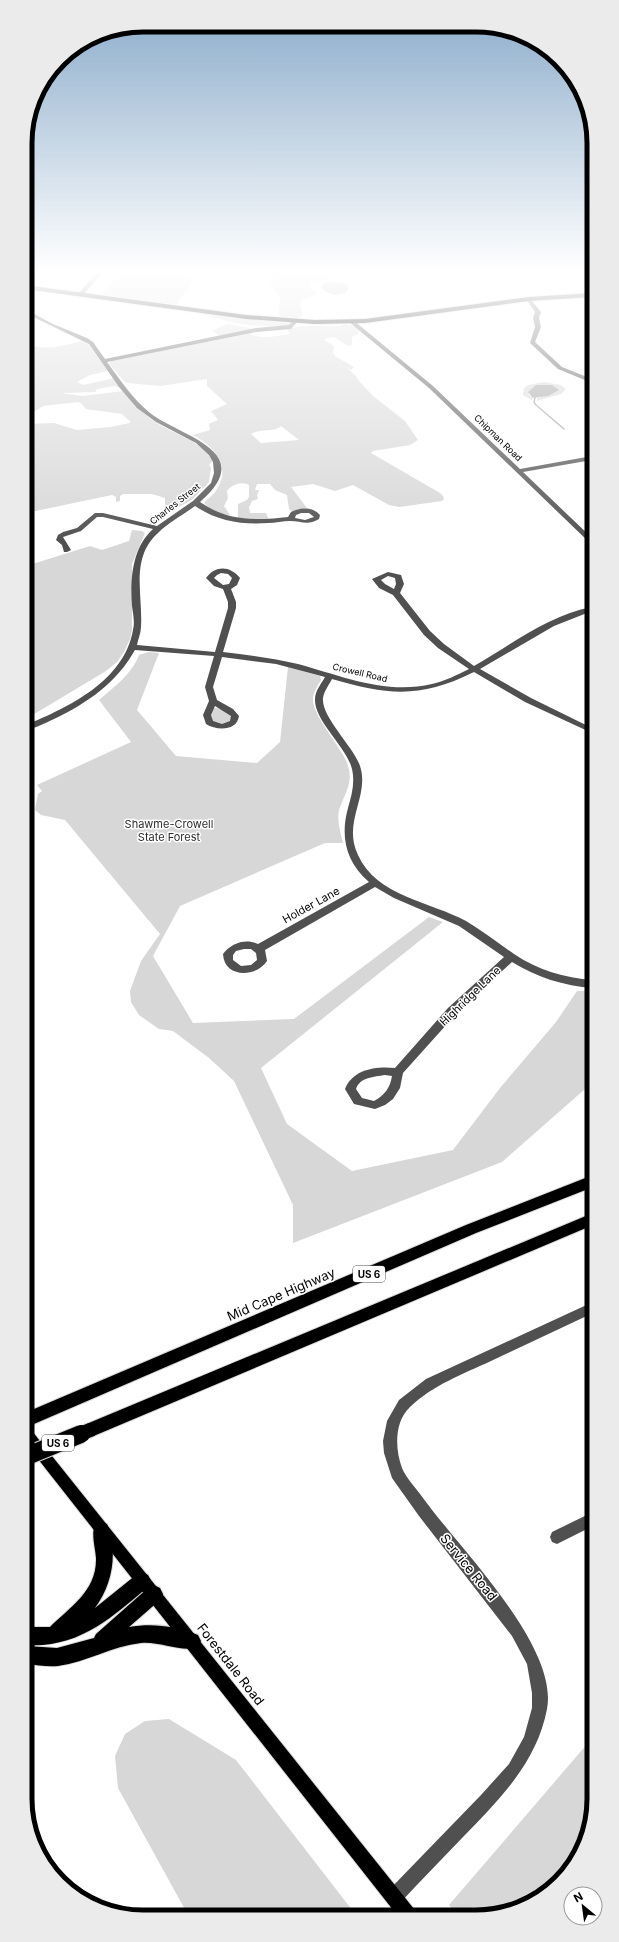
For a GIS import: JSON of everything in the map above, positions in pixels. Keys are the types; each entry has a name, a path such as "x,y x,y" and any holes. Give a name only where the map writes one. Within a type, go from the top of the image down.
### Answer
{"highway":[{"name":"Mid Cape Highway","path":"32,1418 471,1229 587,1182"},
{"name":"US 6","path":"32,1454 587,1222"},
{"path":"52,1636 84,1609 97,1590 104,1568 101,1530"},
{"path":"32,1636 52,1636 74,1630 88,1623 142,1581"},
{"path":"93,1647 117,1628 154,1594"},
{"path":"32,1656 58,1658 115,1639 142,1634 160,1634 192,1641"}],"main road":[{"name":"Forestdale Road","path":"32,1441 404,1910"}],"street":[{"name":"Charles Street","path":"32,725 82,701 112,676 126,658 132,647 138,622 136,565 141,550 158,528 196,503 216,481 217,468 210,453 202,445 156,420 140,408 104,361"},
{"name":"Chipman Road","path":"399,361 431,387 587,537"},
{"path":"553,361 564,371 587,379"},
{"path":"520,471 587,459"},
{"path":"196,503 213,513 245,522 257,523 292,519"},
{"path":"67,550 66,544 60,540 60,536 65,533 79,530 94,515 103,515 158,528"},
{"path":"213,701 209,687 220,654 232,608 232,602 226,589"},
{"path":"396,593 432,640 474,669 528,700 587,728"},
{"name":"Crowell Road","path":"132,647 220,654 277,662 372,687 409,690 434,686 474,669 549,626 587,611"},
{"path":"330,676 319,695 321,710 341,740 358,772 357,790 348,820 348,841 353,856 363,870 375,883 405,899 456,920 485,937 511,957 540,973 561,980 587,983"},
{"name":"Holder Lane","path":"258,949 375,883"},
{"name":"Highridge Lane","path":"398,1072 452,1011 511,957"},
{"name":"Service Road","path":"394,1897 487,1801 514,1769 524,1754 531,1739 540,1708 540,1693 534,1662 518,1631 420,1506 398,1473 391,1453 390,1441 394,1420 398,1412 411,1396 436,1380 587,1311"},
{"path":"557,1537 587,1522"}],"green space":[{"path":"32,361 100,361 108,371 90,375 77,382 83,385 114,378 120,388 115,386 97,389 95,392 62,393 82,396 124,391 138,408 150,419 193,442 206,452 213,461 209,465 211,468 209,482 193,499 168,513 164,519 158,522 152,521 165,507 165,498 152,494 123,494 120,496 120,501 116,502 116,497 112,495 32,512 32,424 54,423 77,430 110,427 130,423 130,421 122,414 86,409 81,403 78,402 43,406 32,413"},
{"path":"111,361 343,361 354,367 351,370 345,366 373,396 405,421 418,440 410,445 373,451 371,453 440,493 444,499 442,501 399,507 389,505 353,485 335,491 313,484 291,487 307,508 293,512 289,509 287,495 275,490 270,484 257,484 255,490 259,490 257,495 258,499 252,501 249,507 250,513 266,513 269,520 238,518 238,504 247,500 249,497 249,485 240,483 227,491 228,498 224,506 230,515 216,512 204,503 216,491 221,480 221,464 213,451 200,439 193,435 210,430 209,424 218,420 211,411 227,404 207,386 207,379 160,386 128,383 125,382 109,364","holes":["281,426 299,440 261,443 251,434 258,431 275,429"]},
{"path":"544,382 561,385 566,389 561,394 537,401 537,398 548,396 528,394 533,398 532,400 523,395 524,388 528,385"},
{"path":"132,530 142,531 145,533 132,564 132,630 124,652 117,662 106,671 32,715 32,564 90,546 102,550 129,541"},
{"name":"Shawme-Crowell State Forest","path":"149,652 159,653 137,710 176,756 257,763 280,742 288,667 320,676 321,680 313,697 314,706 317,714 344,756 350,775 338,816 343,843 325,843 180,906 153,956 193,1023 294,1019 429,917 443,922 261,1068 287,1124 352,1171 453,1150 500,1088 556,1022 577,991 587,991 587,1087 502,1162 293,1243 293,1205 234,1081 209,1058 173,1031 159,1029 139,1015 131,1002 130,991 141,961 160,934 65,820 41,815 35,810 38,794 42,791 37,785 131,742 99,700 127,674 136,662 139,655"},
{"path":"213,708 220,709 227,713 231,716 231,721 224,725 212,722 211,712"},
{"path":"169,1719 236,1760 352,1910 185,1910 118,1788 115,1756 125,1734 145,1721"},
{"path":"587,1744 587,1806 585,1821 579,1841 568,1861 559,1872 538,1891 512,1904 483,1910 453,1910 449,1905"}],"shaded area":[{"path":"536,385 552,385 559,390 548,396 533,398 528,392"}],"waterway":[{"path":"535,398 534,402 536,405 564,429"}]}
